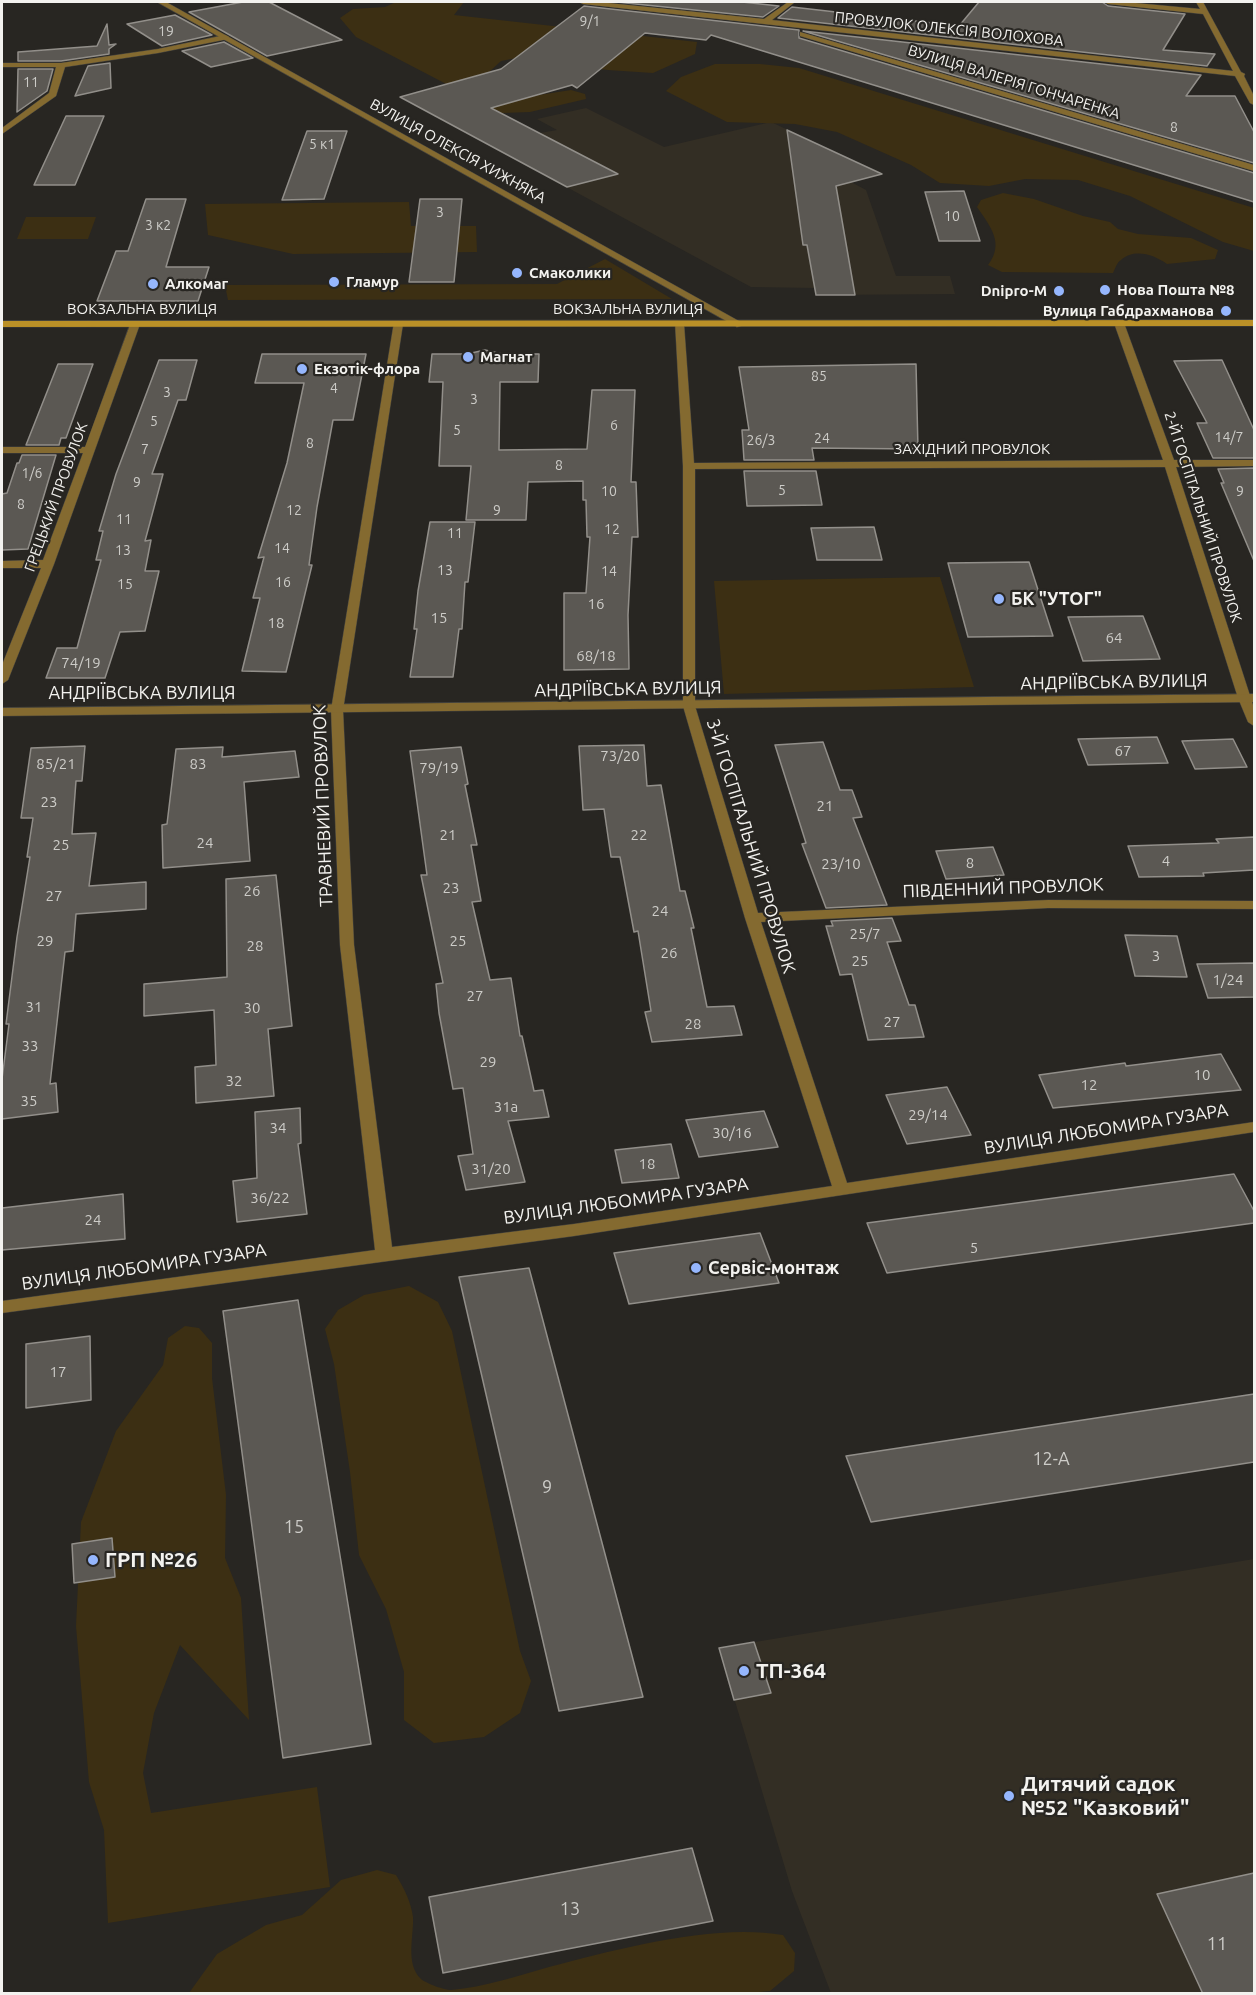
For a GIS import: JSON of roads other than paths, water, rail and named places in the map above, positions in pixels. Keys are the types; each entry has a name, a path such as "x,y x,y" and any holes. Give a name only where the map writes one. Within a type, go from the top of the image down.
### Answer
{"main road":[{"name":"ВОКЗАЛЬНА ВУЛИЦЯ","path":"2,324 1254,323"}],"street":[{"name":"ВУЛИЦЯ ОЛЕКСІЯ ХИЖНЯКА","path":"161,2 741,325"},
{"name":"ПРОВУЛОК ОЛЕКСІЯ ВОЛОХОВА","path":"584,2 1241,74"},
{"path":"765,22 792,2"},
{"path":"1108,2 1205,12"},
{"path":"1200,2 1241,74 1254,103"},
{"name":"ВУЛИЦЯ ВАЛЕРІЯ ГОНЧАРЕНКА","path":"765,22 1254,168"},
{"path":"2,65 61,65 158,51 225,38"},
{"path":"2,132 53,94 61,65"},
{"name":"2-Й ГОСПІТАЛЬНИЙ ПРОВУЛОК","path":"1119,323 1249,698 1254,722"},
{"name":"ГРЕЦЬКИЙ ПРОВУЛОК","path":"2,680 48,564 135,324"},
{"name":"ТРАВНЕВИЙ ПРОВУЛОК","path":"384,1254 347,945 337,710 398,324"},
{"name":"3-Й ГОСПІТАЛЬНИЙ ПРОВУЛОК","path":"680,324 689,466 689,706 752,918 840,1189"},
{"path":"2,450 88,450"},
{"name":"ЗАХІДНИЙ ПРОВУЛОК","path":"689,466 1254,463"},
{"path":"2,564 48,564"},
{"name":"АНДРІЇВСЬКА ВУЛИЦЯ","path":"2,712 1249,698"},
{"name":"ПІВДЕННИЙ ПРОВУЛОК","path":"752,918 1048,904 1254,905"},
{"name":"ВУЛИЦЯ ЛЮБОМИРА ГУЗАРА","path":"2,1307 574,1230 1254,1126"}],"place":[{"name":"Смаколики","path":"517,273"},
{"name":"Гламур","path":"334,282"},
{"name":"Алкомаг","path":"153,284"},
{"name":"Нова Пошта №8","path":"1105,290"},
{"name":"Dnipro-M","path":"1059,291"},
{"name":"Вулиця Габдрахманова","path":"1226,311"},
{"name":"Магнат","path":"468,357"},
{"name":"Екзотік-флора","path":"302,369"},
{"name":"БК \"УТОГ\"","path":"999,599"},
{"name":"Сервіс-монтаж","path":"696,1268"},
{"name":"ГРП №26","path":"93,1560"},
{"name":"ТП-364","path":"744,1671"},
{"name":"Дитячий садок №52 \"Казковий\"","path":"1009,1796"}]}
